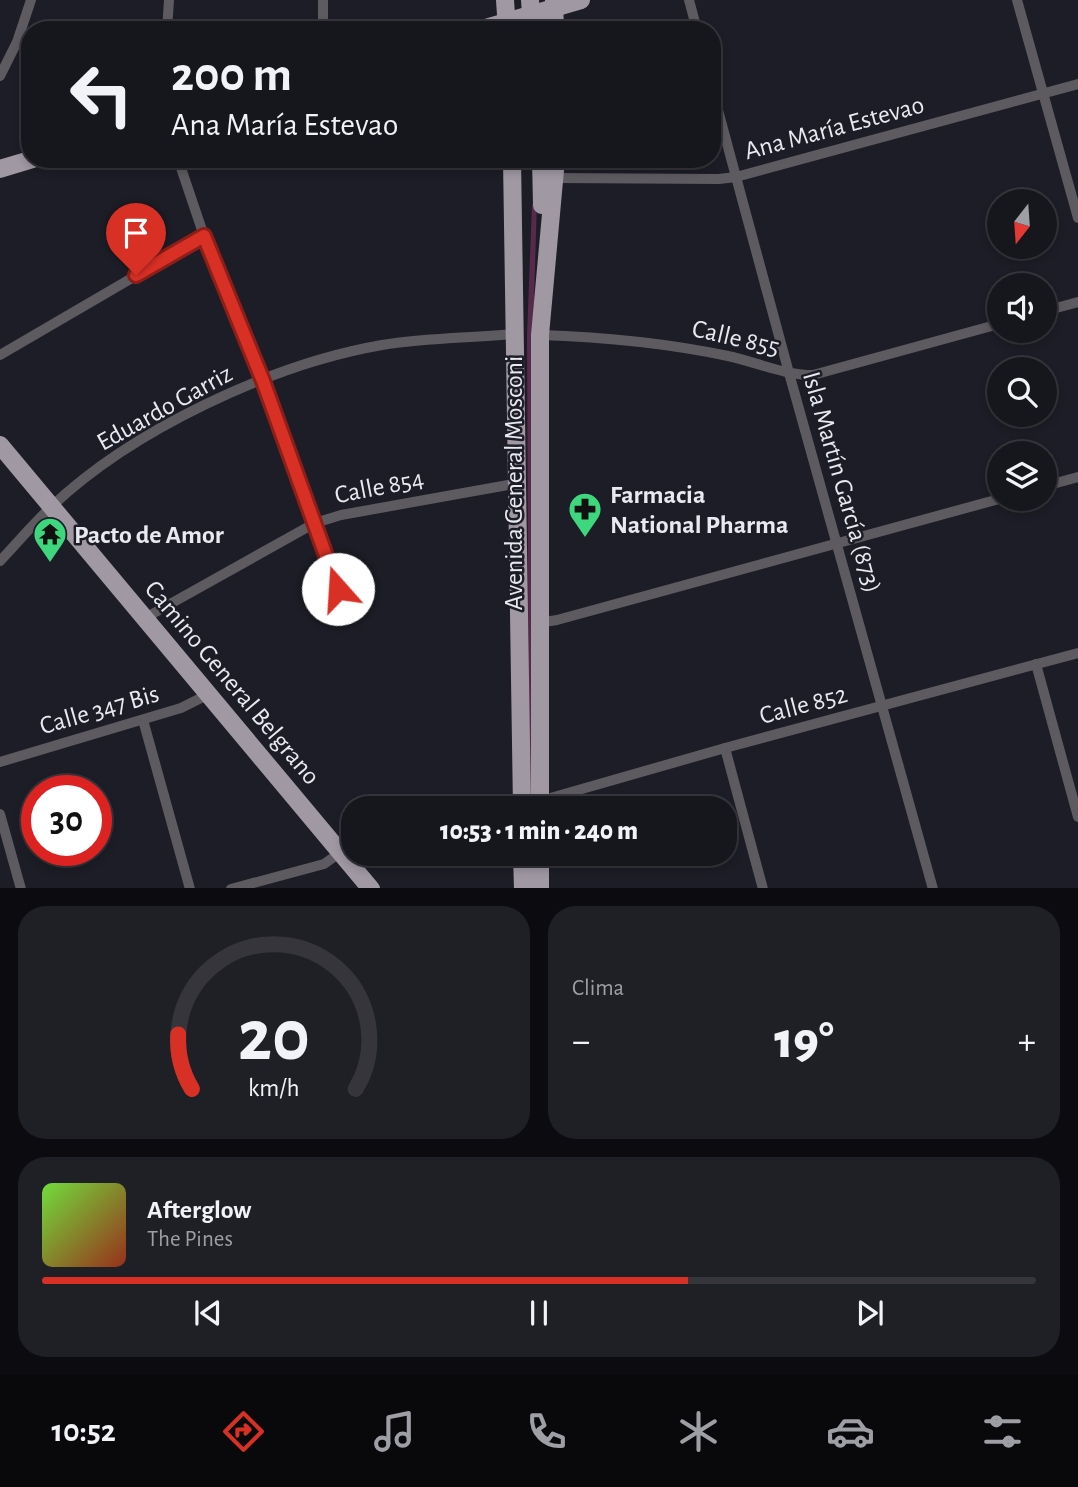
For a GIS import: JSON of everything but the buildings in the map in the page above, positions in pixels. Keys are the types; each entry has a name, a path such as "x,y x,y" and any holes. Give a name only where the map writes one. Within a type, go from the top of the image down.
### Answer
{"main road":[{"path":"505,0 507,21"},
{"path":"531,15 554,4 581,0"},
{"path":"0,169 21,163"},
{"name":"Avenida General Mosconi","path":"512,168 522,796"},
{"path":"540,335 542,168"},
{"name":"Avenida General Mosconi","path":"540,796 540,335 556,168"},
{"name":"Camino General Belgrano","path":"0,445 341,852"},
{"name":"Camino General Belgrano","path":"353,866 371,888"},
{"path":"522,866 523,888"},
{"path":"540,866 540,888"}],"street":[{"path":"24,21 31,0"},
{"path":"168,21 169,0"},
{"path":"323,0 323,21"},
{"path":"689,0 695,21"},
{"path":"1017,0 1078,218"},
{"path":"0,76 21,30"},
{"name":"Ana María Estevao","path":"555,178 736,177 1078,84"},
{"name":"Isla Martín García (873)","path":"721,121 933,888"},
{"path":"181,168 204,236 263,381 345,610"},
{"path":"0,355 204,236"},
{"path":"1057,308 1078,302"},
{"name":"Calle 855","path":"540,335 653,343 731,356 789,373 813,375 987,327"},
{"name":"Eduardo Garriz","path":"0,561 51,507 100,467 152,433 204,406 331,357 385,344 514,334"},
{"path":"1057,483 1078,477"},
{"name":"Calle 854","path":"145,618 315,523 341,515 519,483"},
{"path":"538,623 987,502"},
{"name":"Calle 852","path":"569,796 725,748 1078,653"},
{"path":"1036,664 1078,817"},
{"name":"Calle 347 Bis","path":"0,762 181,708 209,694"},
{"path":"143,720 190,888"},
{"path":"725,748 763,888"},
{"path":"0,814 21,888"},
{"path":"230,888 324,864 341,852"}],"shaded area":[{"path":"535,199 533,332 536,796 529,796 527,336 532,205"}],"place":[{"name":"Farmacia National Pharma","path":"585,539"},
{"name":"Pacto de Amor","path":"50,564"}],"route":[{"path":"136,275 204,236 263,381 338,589"}]}
